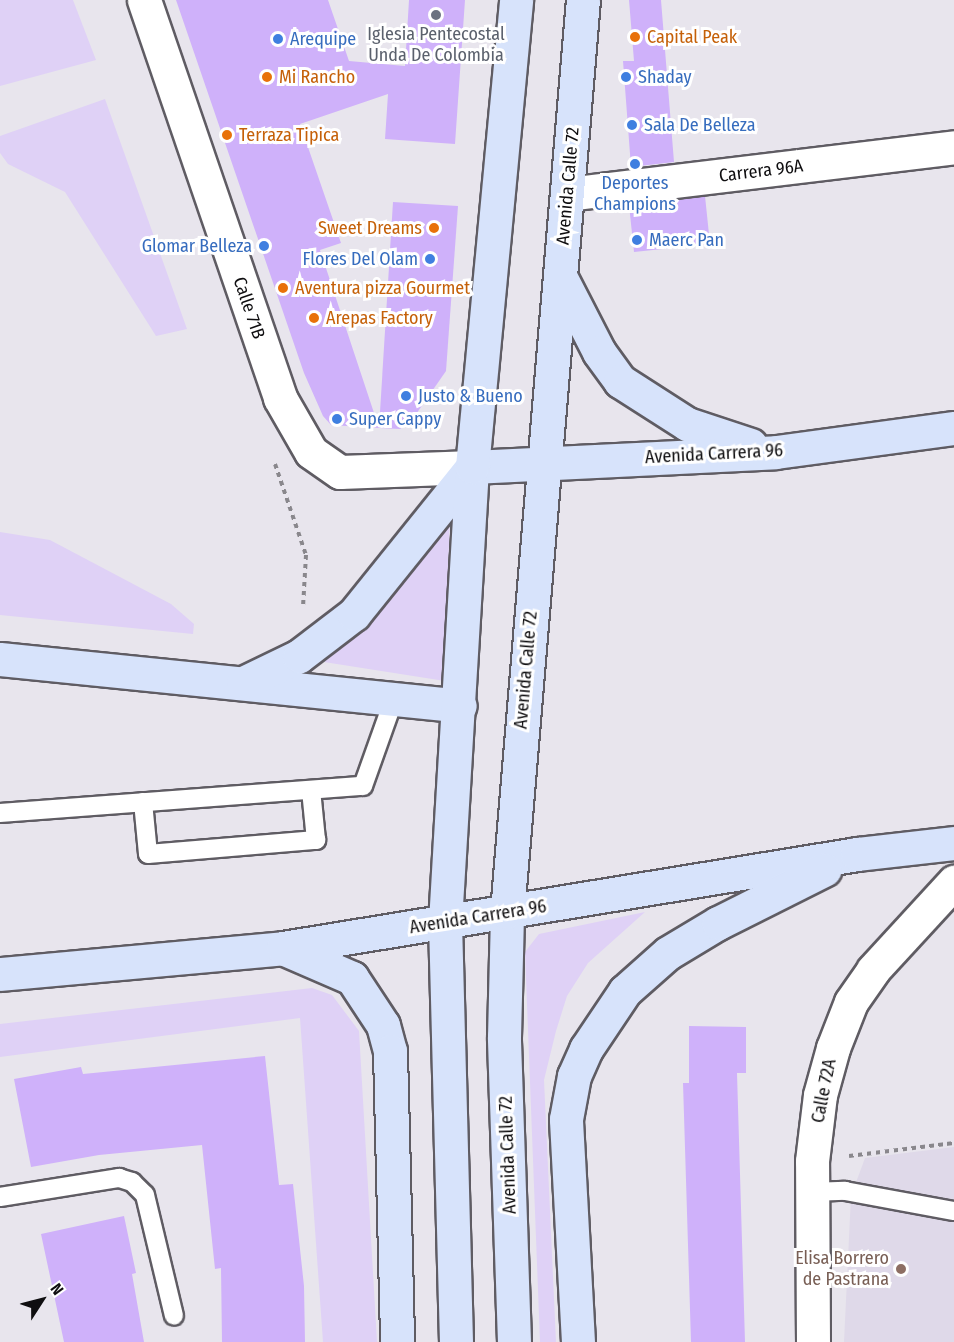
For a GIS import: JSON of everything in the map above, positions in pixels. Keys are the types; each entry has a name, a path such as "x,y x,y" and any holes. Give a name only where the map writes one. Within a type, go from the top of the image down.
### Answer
{"main road":[{"path":"456,1342 445,922 460,706 472,467 516,0"},
{"name":"Avenida Calle 72","path":"514,1342 504,1037 507,912 583,0"},
{"path":"561,278 599,352 620,381 636,394 687,424 776,452"},
{"name":"Avenida Carrera 96","path":"472,467 776,452 954,428"},
{"path":"243,683 299,656 354,614 472,467"},
{"path":"0,658 460,706"},
{"name":"Avenida Carrera 96","path":"0,975 283,948 857,854 954,843"},
{"path":"578,1342 566,1119 574,1076 601,1021 625,991 668,953 718,923 857,854"},
{"path":"283,948 352,978 383,1025 390,1051 398,1342"}],"street":[{"name":"Calle 71B","path":"144,0 280,398 311,452 340,472 472,467"},
{"name":"Carrera 96A","path":"568,194 954,147"},
{"name":"Calle 72A","path":"813,1342 812,1177 820,1095 841,1022 851,1002 898,939 954,882"}],"lane":[{"path":"0,813 363,786 394,699"},
{"path":"143,802 148,854 316,840 311,790"},
{"path":"812,1177 845,1191 954,1211"},
{"path":"0,1197 119,1178 132,1182 145,1196 174,1316"}],"path":[{"path":"812,1177 954,1143"}],"shaded area":[{"path":"0,0 73,0 96,60 0,86"},
{"path":"105,99 187,329 156,336 65,192 8,164 0,153 0,136"},
{"path":"450,510 445,681 324,662 391,596"},
{"path":"0,532 50,540 171,604 194,624 193,634 0,615"},
{"path":"645,912 588,963 567,996 544,1080 556,1342 540,1342 525,952 539,934"},
{"path":"312,988 332,995 359,1031 377,1342 323,1342 300,1018 0,1057 0,1024"},
{"name":"Elisa Borrero de Pastrana","path":"954,1147 954,1342 844,1342 851,1196 865,1158"}],"building":[{"path":"176,0 328,0 349,61 405,66 409,0 465,0 455,144 385,139 388,94 300,124 341,243 320,250 379,428 331,425 323,416 304,373"},
{"path":"629,0 661,0 674,162 631,167 623,61 634,61"},
{"path":"705,196 710,244 634,252 629,205"},
{"path":"393,202 458,206 446,371 412,420 400,429 379,428"},
{"path":"689,1026 746,1027 746,1073 737,1073 745,1342 691,1342 683,1083 689,1083"},
{"path":"265,1056 279,1185 293,1184 304,1286 305,1342 222,1342 221,1268 215,1269 202,1145 99,1155 31,1167 14,1079 81,1067 83,1074"},
{"path":"124,1216 136,1273 132,1274 144,1342 64,1342 41,1234"}],"place":[{"name":"Iglesia Pentecostal Unda De Colombia","path":"436,15"},
{"name":"Capital Peak","path":"635,37"},
{"name":"Arequipe","path":"278,39"},
{"name":"Mi Rancho","path":"267,77"},
{"name":"Shaday","path":"626,77"},
{"name":"Sala De Belleza","path":"632,125"},
{"name":"Terraza Tipica","path":"227,135"},
{"name":"Deportes Champions","path":"635,164"},
{"name":"Sweet Dreams","path":"434,228"},
{"name":"Maerc Pan","path":"637,240"},
{"name":"Glomar Belleza","path":"264,246"},
{"name":"Flores Del Olam","path":"430,259"},
{"name":"Aventura pizza Gourmet","path":"283,288"},
{"name":"Arepas Factory","path":"314,318"},
{"name":"Justo & Bueno","path":"406,396"},
{"name":"Super Cappy","path":"337,419"},
{"name":"Elisa Borrero de Pastrana","path":"901,1269"}]}
